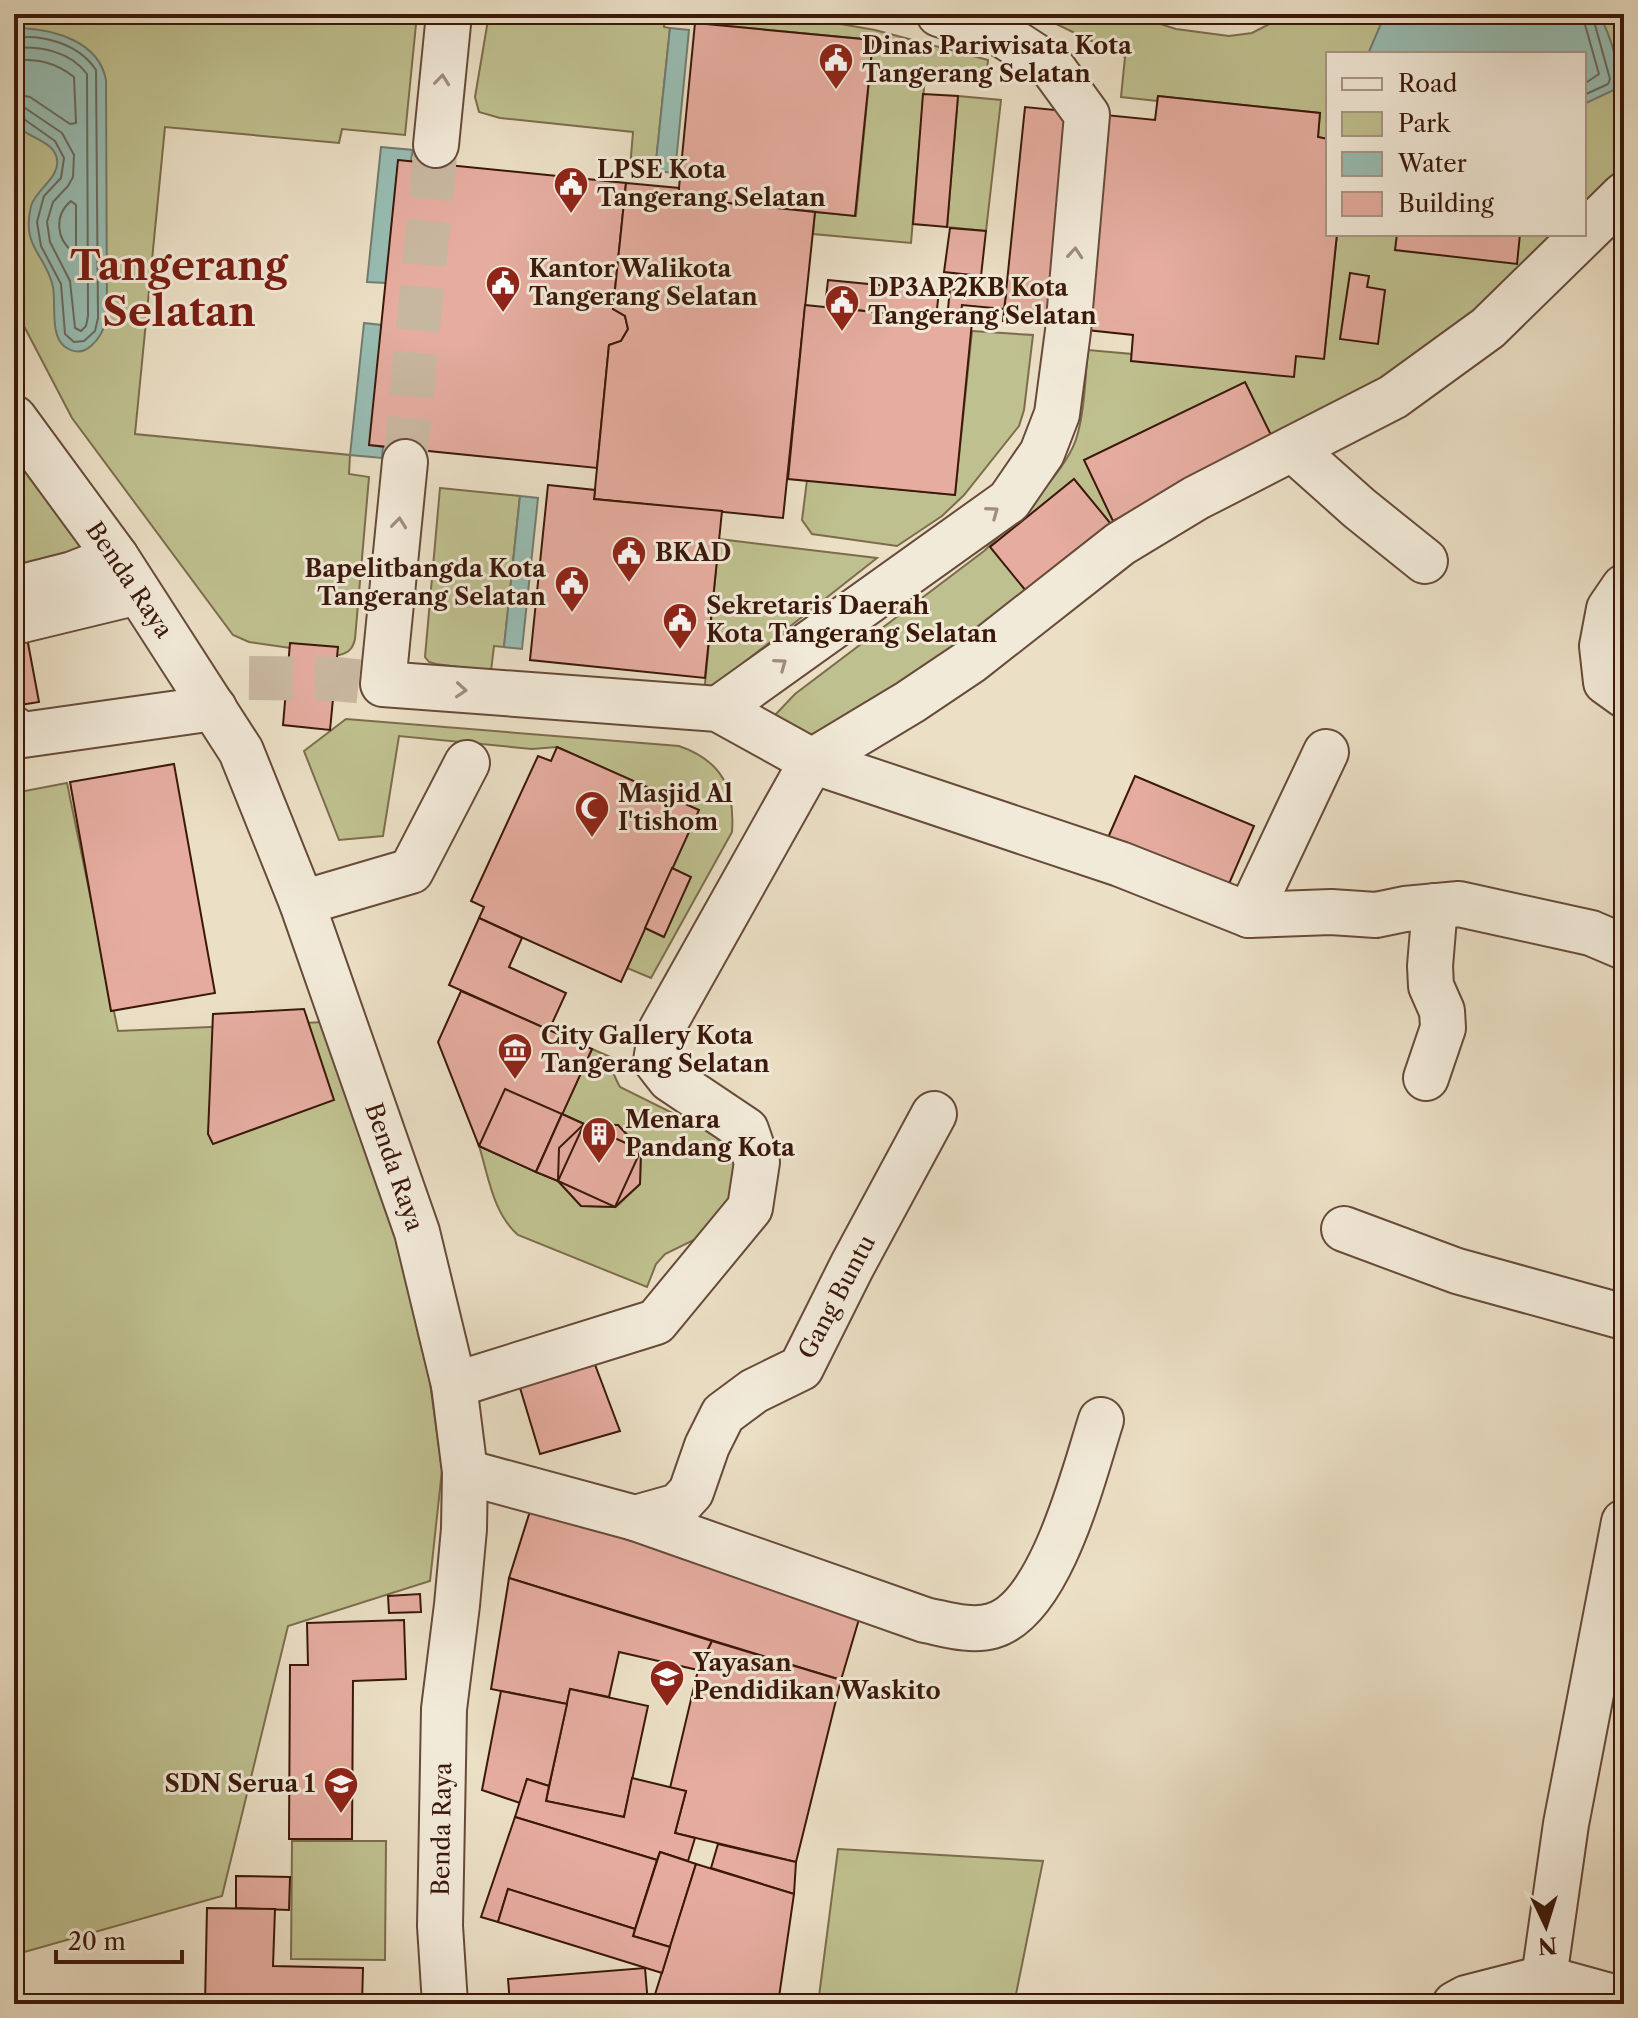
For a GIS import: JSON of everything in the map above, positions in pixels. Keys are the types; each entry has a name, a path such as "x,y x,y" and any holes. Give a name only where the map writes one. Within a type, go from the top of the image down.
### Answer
{"street":[{"path":"436,145 449,14"},
{"path":"718,709 1009,501 1042,453 1057,414 1087,115 1052,67 1003,35 939,14"},
{"path":"1586,232 1624,195"},
{"path":"454,1385 656,1322 750,1208 757,1162 746,1130 670,1079 656,1061 661,1030 812,761 971,661 1120,544 1196,498 1393,397 1488,328 1582,236"},
{"name":"Benda Raya","path":"14,418 127,574 241,751 302,903 417,1232 454,1385 465,1472 459,1590 444,1709 440,1926 445,2004"},
{"path":"1294,450 1425,561"},
{"path":"405,462 383,684 718,709 812,761 1120,864 1249,915 1331,912 1376,915 1459,904 1591,933 1624,947"},
{"path":"14,589 73,574 127,574"},
{"path":"14,622 127,574"},
{"path":"1624,587 1609,609 1602,646 1606,682 1624,695"},
{"path":"14,729 16,736 214,708"},
{"path":"1249,915 1326,752"},
{"path":"302,903 411,871 467,763"},
{"path":"1426,1078 1443,1028 1442,1011 1431,986 1435,906"},
{"name":"Gang Buntu","path":"635,1518 678,1506 691,1492 707,1446 723,1414 754,1391 801,1368 934,1114"},
{"path":"1344,1229 1457,1271 1624,1317"},
{"path":"465,1472 635,1518 925,1620 962,1628 993,1626 1022,1608 1036,1590 1069,1522 1101,1420"},
{"path":"1544,1978 1566,1824 1624,1522"},
{"path":"1455,2004 1466,1998 1544,1978 1624,2000"}],"green space":[{"path":"14,14 417,14 405,135 342,129 339,143 165,127 135,434 350,455 349,474 369,477 355,639 345,653 339,655 249,642 233,635 72,418 14,307"},
{"path":"489,14 665,14 664,27 670,28 655,171 630,168 633,132 500,118 479,112 475,97"},
{"path":"707,14 783,14 875,30 988,60 986,81 925,76 911,243 813,234 815,212 856,216 873,40 707,24"},
{"path":"1028,14 1129,14 1176,29 1229,36 1252,33 1289,14 1624,14 1624,163 1586,203 1586,52 1326,52 1326,139 1318,137 1320,113 1158,96 1157,101 1121,97 1125,57 1048,20"},
{"path":"958,96 1001,100 986,231 947,227"},
{"path":"1337,236 1555,236 1442,343 916,685 816,740 775,715 795,694 984,551 1037,497 1062,465 1077,436 1088,350 1132,354 1131,361 1296,356 1324,358"},
{"path":"972,331 1033,335 1024,410 1019,426 964,495 942,516 897,546 812,534 802,520 807,480 955,495"},
{"path":"14,438 112,565 14,594"},
{"path":"440,488 520,496 504,647 494,646 491,671 436,664 425,657"},
{"path":"719,539 877,558 704,694"},
{"path":"346,719 679,746 706,760 723,778 731,802 732,832 651,978 627,968 645,928 663,937 672,868 698,810 557,747 532,749 399,736 383,836 339,840 304,751"},
{"path":"67,783 118,1031 325,1022 415,1273 442,1470 430,1581 288,1626 222,1896 14,1955 14,793"},
{"path":"592,1049 613,1058 612,1066 620,1087 719,1136 731,1147 736,1165 728,1207 706,1234 665,1254 656,1264 647,1287 518,1235 497,1206 479,1146 558,1181 581,1206 616,1207 640,1184 641,1149 618,1125 584,1124 562,1114"},
{"path":"292,1841 386,1841 385,1960 291,1959"},
{"path":"838,1849 1043,1861 1014,2004 818,2004"}],"water":[{"path":"1385,14 1599,14 1616,61 1616,89 1586,103 1586,52 1369,52"},
{"path":"22,28 74,40 95,56 106,80 107,319 92,345 79,351 64,346 57,334 50,276 29,232 31,206 55,172 57,159 50,147 20,128 14,117 14,31"},
{"path":"670,28 689,30 675,173 655,171"},
{"path":"381,147 413,150 386,283 367,282"},
{"path":"364,323 382,325 370,445 383,447 382,458 350,455"},
{"path":"520,496 538,498 522,649 504,647"}],"building":[{"path":"695,23 873,40 855,216 678,198"},
{"path":"923,94 958,96 947,227 913,224"},
{"path":"1158,96 1320,113 1318,137 1326,139 1326,236 1337,236 1324,359 1296,356 1294,377 1131,361 1133,335 1003,321 1025,107 1155,120"},
{"name":"Kantor Walikota Tangerang Selatan","path":"398,160 626,183 613,309 625,316 628,329 621,341 609,345 597,468 369,445"},
{"path":"626,183 679,188 678,198 815,212 783,518 594,499 609,345 621,341 628,329 625,316 613,309"},
{"path":"950,228 986,231 981,276 944,272"},
{"path":"1397,236 1520,236 1517,264 1395,250"},
{"path":"1350,273 1369,276 1367,287 1385,290 1378,344 1340,339"},
{"path":"828,280 939,291 936,318 825,307"},
{"path":"950,289 1006,295 1004,309 962,305 960,321 947,319"},
{"path":"805,305 972,322 955,495 788,479"},
{"path":"1245,382 1275,443 1113,521 1084,460"},
{"path":"1074,479 1111,524 1026,591 990,547"},
{"path":"548,485 595,490 594,499 722,511 705,678 530,660"},
{"path":"25,627 39,702 14,706 14,629"},
{"path":"290,643 338,647 330,730 283,725"},
{"name":"Masjid Al I'tishom","path":"557,747 699,810 621,982 479,918 484,907 471,901 538,756 551,761"},
{"path":"174,764 215,993 111,1011 70,782"},
{"path":"1135,776 1254,826 1222,900 1103,849"},
{"path":"672,868 691,877 664,937 645,928"},
{"path":"479,918 522,938 509,967 566,993 549,1030 449,985"},
{"name":"City Gallery Kota Tangerang Selatan","path":"461,991 592,1049 536,1172 479,1146 438,1042"},
{"path":"304,1009 334,1100 213,1144 208,1134 213,1014"},
{"path":"505,1089 562,1114 536,1172 479,1146"},
{"path":"562,1114 584,1124 558,1181 536,1172"},
{"path":"562,1114 584,1124 558,1181 536,1172"},
{"name":"Menara Pandang Kota","path":"584,1124 618,1125 641,1150 640,1184 615,1207 581,1206 558,1181 559,1148"},
{"name":"Menara Pandang Kota","path":"584,1124 641,1150 615,1207 558,1181"},
{"path":"591,1354 620,1431 540,1454 517,1378"},
{"path":"531,1508 862,1609 841,1680 509,1578"},
{"path":"509,1578 712,1641 698,1670 619,1652 609,1697 570,1689 567,1704 491,1689"},
{"path":"420,1594 421,1612 389,1613 388,1596"},
{"path":"404,1620 406,1679 353,1681 352,1839 289,1839 290,1665 308,1665 307,1623"},
{"path":"712,1641 841,1680 796,1862 675,1833 686,1791 670,1788 698,1670"},
{"path":"570,1689 648,1706 624,1817 546,1801"},
{"path":"501,1691 567,1704 549,1786 527,1779 520,1803 482,1790"},
{"path":"632,1778 686,1791 675,1833 695,1838 688,1861 660,1852 657,1860 515,1817 527,1779 549,1786 546,1801 624,1817"},
{"path":"515,1817 657,1860 635,1929 508,1889 498,1922 481,1917"},
{"path":"718,1844 796,1862 794,1894 711,1868"},
{"path":"660,1852 696,1864 670,1947 633,1936"},
{"path":"696,1864 794,1894 778,2004 652,2004"},
{"path":"236,1876 290,1877 289,1910 236,1908"},
{"path":"508,1889 635,1929 633,1936 670,1947 662,1973 498,1922"},
{"path":"207,1908 275,1909 273,1966 363,1968 362,2004 205,2004"},
{"path":"645,1968 648,2004 510,2004 508,1979"}],"tunnel":[{"path":"405,462 436,145"},
{"path":"249,678 336,679 383,684"}],"place":[{"name":"Dinas Pariwisata Kota Tangerang Selatan","path":"836,91"},
{"name":"LPSE Kota Tangerang Selatan","path":"571,215"},
{"name":"Kantor Walikota Tangerang Selatan","path":"503,314"},
{"name":"DP3AP2KB Kota Tangerang Selatan","path":"842,333"},
{"name":"BKAD","path":"629,584"},
{"name":"Bapelitbangda Kota Tangerang Selatan","path":"572,614"},
{"name":"Sekretaris Daerah Kota Tangerang Selatan","path":"680,651"},
{"name":"Masjid Al I'tishom","path":"592,839"},
{"name":"City Gallery Kota Tangerang Selatan","path":"515,1081"},
{"name":"Menara Pandang Kota","path":"599,1165"},
{"name":"Yayasan Pendidikan Waskito","path":"667,1708"},
{"name":"SDN Serua 1","path":"341,1815"}],"district":[{"name":"Tangerang Selatan","path":"179,289"}]}
